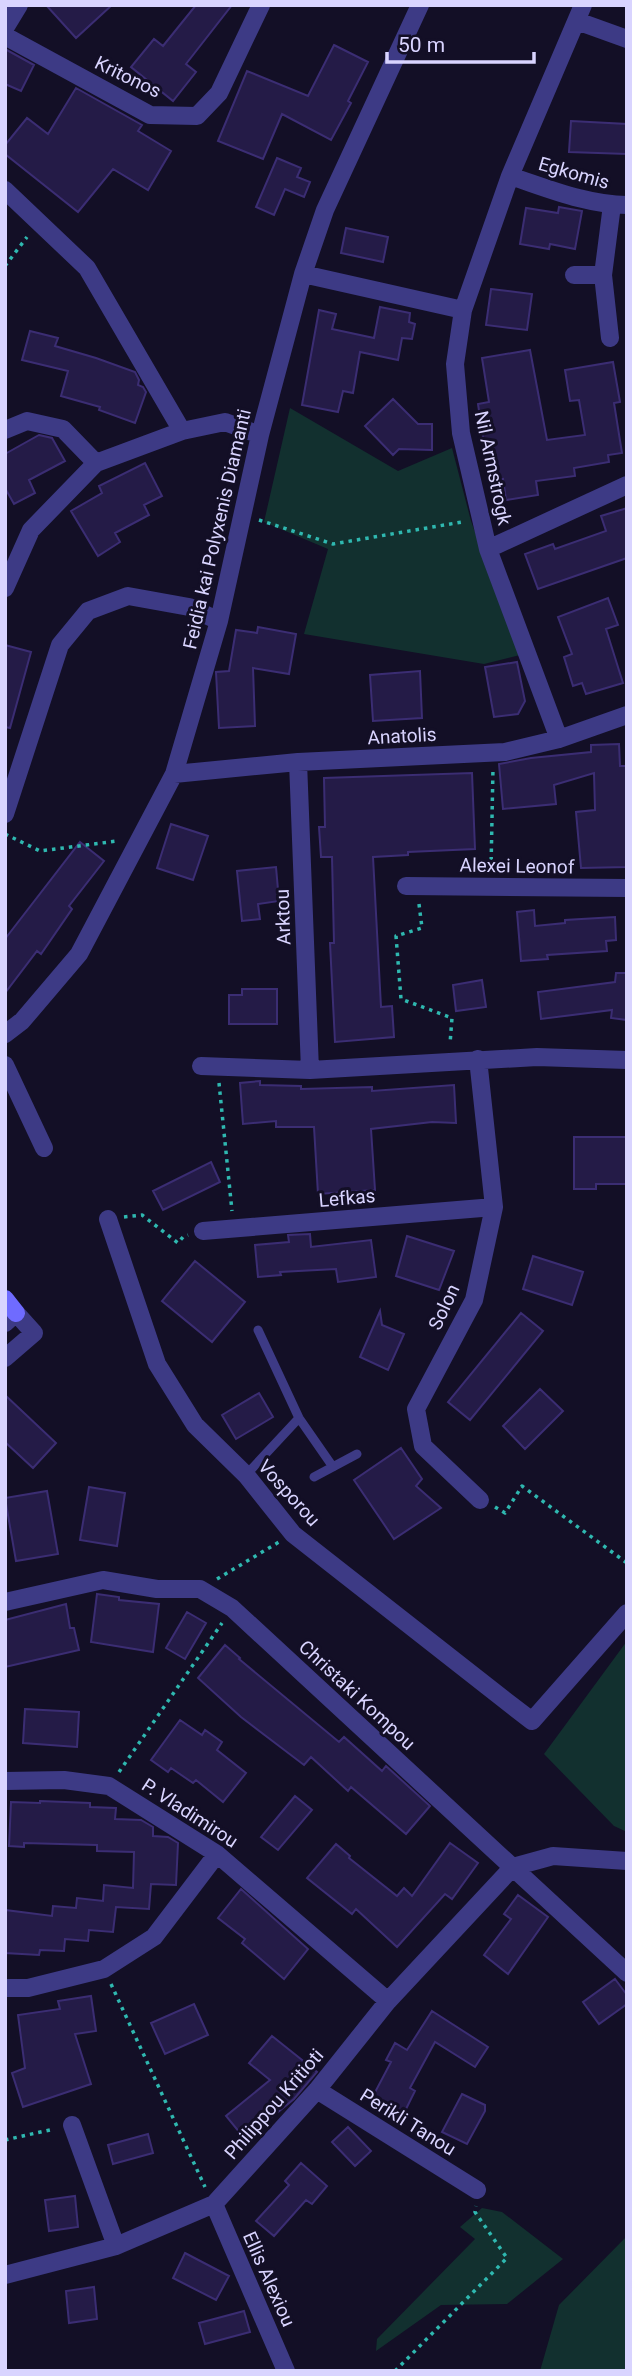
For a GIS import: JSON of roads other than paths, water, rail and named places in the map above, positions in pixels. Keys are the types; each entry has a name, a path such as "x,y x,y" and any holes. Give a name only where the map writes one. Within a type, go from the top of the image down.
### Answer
{"street":[{"path":"5,28 19,5"},
{"name":"Kritonos","path":"5,36 150,115 197,116 219,93 261,5"},
{"name":"Feidia kai Polyxenis Diamanti","path":"5,1034 22,1021 79,954 174,774 219,621 260,435 303,274 325,210 420,5"},
{"path":"580,13 627,39"},
{"name":"Nil Armstrogk","path":"559,739 488,550 460,419 455,364 463,310 510,176 580,13"},
{"name":"Egkomis","path":"510,176 564,194 619,205"},
{"path":"5,190 87,268 182,431"},
{"path":"610,338 603,275 619,205"},
{"path":"303,274 463,310"},
{"path":"574,275 603,275"},
{"path":"5,430 27,421 63,429 96,463"},
{"path":"5,588 31,530 96,463 182,431 225,422 260,435"},
{"path":"488,550 627,485"},
{"path":"5,814 60,645 88,611 128,596 189,607 219,621"},
{"name":"Anatolis","path":"174,774 298,762 505,752 559,739 627,715"},
{"name":"Arktou","path":"298,762 310,1070"},
{"name":"Alexei Leonof","path":"411,886 627,888"},
{"path":"209,1067 310,1070 537,1056 627,1060"},
{"name":"Solon","path":"478,1059 494,1208 474,1300 416,1409 423,1446 480,1500"},
{"path":"5,1065 44,1148"},
{"name":"Lefkas","path":"203,1231 494,1208"},
{"name":"Vosporou","path":"108,1219 157,1364 195,1425 246,1475 293,1534 533,1721 627,1613"},
{"path":"5,1358 34,1333 9,1312"},
{"name":"Christaki Kompou","path":"5,1602 103,1580 157,1589 200,1589 232,1608 627,1973"},
{"name":"P. Vladimirou","path":"5,1782 64,1780 110,1786 217,1853 388,2001"},
{"path":"5,1989 28,1988 104,1969 154,1937 217,1853"},
{"path":"513,1867 553,1856 627,1861"},
{"name":"Philippou Kritioti","path":"5,2274 116,2246 214,2204 317,2090 388,2001 513,1867"},
{"name":"Perikli Tanou","path":"317,2090 477,2190"},
{"path":"72,2125 116,2246"},
{"name":"Ellis Alexiou","path":"214,2204 286,2371"}],"lane":[{"path":"258,1330 299,1418 332,1467"},
{"path":"246,1475 299,1418"},
{"path":"314,1477 357,1454"}]}
